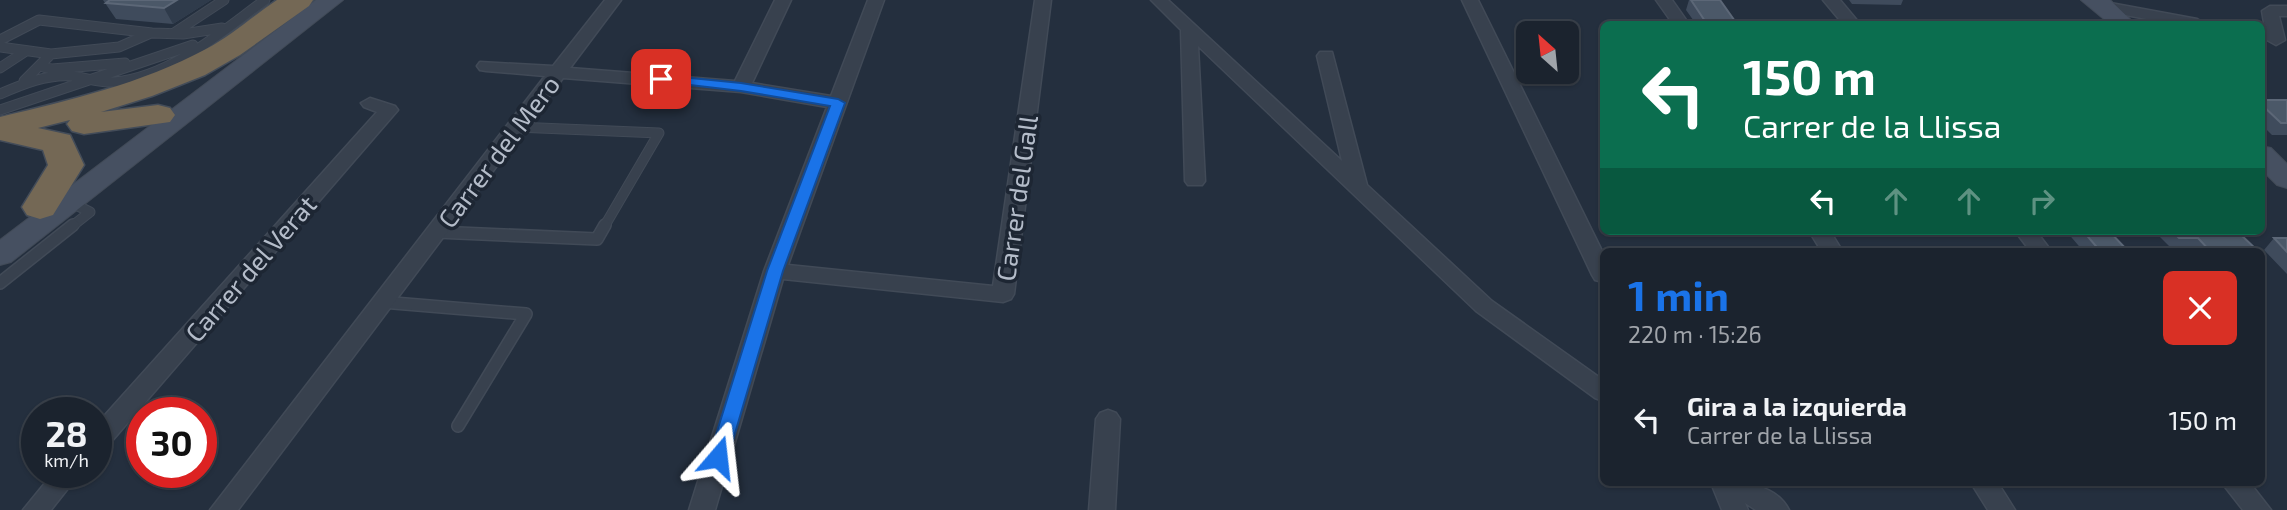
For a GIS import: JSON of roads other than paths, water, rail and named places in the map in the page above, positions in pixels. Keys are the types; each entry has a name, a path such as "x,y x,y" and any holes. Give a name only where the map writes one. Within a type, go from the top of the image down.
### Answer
{"highway":[{"path":"3,126 95,91 219,55 298,0"},
{"path":"95,91 143,104 158,115"},
{"path":"3,126 158,115"},
{"path":"3,126 58,142 66,165 54,204"}],"main road":[{"path":"0,254 158,115 308,0"},
{"path":"158,115 187,102 330,0"},
{"path":"0,237 54,204 330,0"},
{"path":"2099,3 2120,21"},
{"path":"0,254 62,200 155,128 158,115"},
{"path":"2265,158 2287,179"}],"street":[{"name":"Carrer del Mero","path":"223,510 613,0"},
{"path":"741,87 783,0"},
{"path":"702,510 775,271 876,0"},
{"name":"Carrer del Gall","path":"775,271 1003,294 1042,0"},
{"path":"1159,0 1484,306 1600,390"},
{"path":"1470,0 1600,269"},
{"path":"1664,0 1679,21"},
{"path":"1831,0 1849,21"},
{"path":"2099,3 2183,21"},
{"path":"2275,39 2270,11 2287,11"},
{"path":"1189,29 1195,181"},
{"path":"1326,56 1357,187"},
{"path":"486,66 741,87 838,103"},
{"name":"Carrer del Verat","path":"112,424 389,110 370,103"},
{"path":"1102,510 1108,419"},
{"path":"1725,486 1735,510"},
{"path":"1740,486 1776,510"},
{"path":"1986,486 2002,510"},
{"path":"2238,486 2258,510"},
{"path":"36,510 55,488"}],"lane":[{"path":"173,33 224,0"},
{"path":"3,126 51,92 95,91 110,83 142,75 171,63 265,0"},
{"path":"0,40 39,20 152,33 183,34 227,27"},
{"path":"0,47 51,54 119,47 152,33"},
{"path":"176,50 183,34"},
{"path":"95,91 145,61 206,40"},
{"path":"0,68 26,51"},
{"path":"19,85 51,54"},
{"path":"42,63 43,67 52,69 145,61"},
{"path":"0,94 19,85 51,77 76,76 95,91"},
{"path":"51,77 51,92"},
{"path":"436,232 597,239 659,133 516,127"},
{"path":"0,283 90,212 54,204"},
{"path":"383,302 526,314 458,426"}]}
